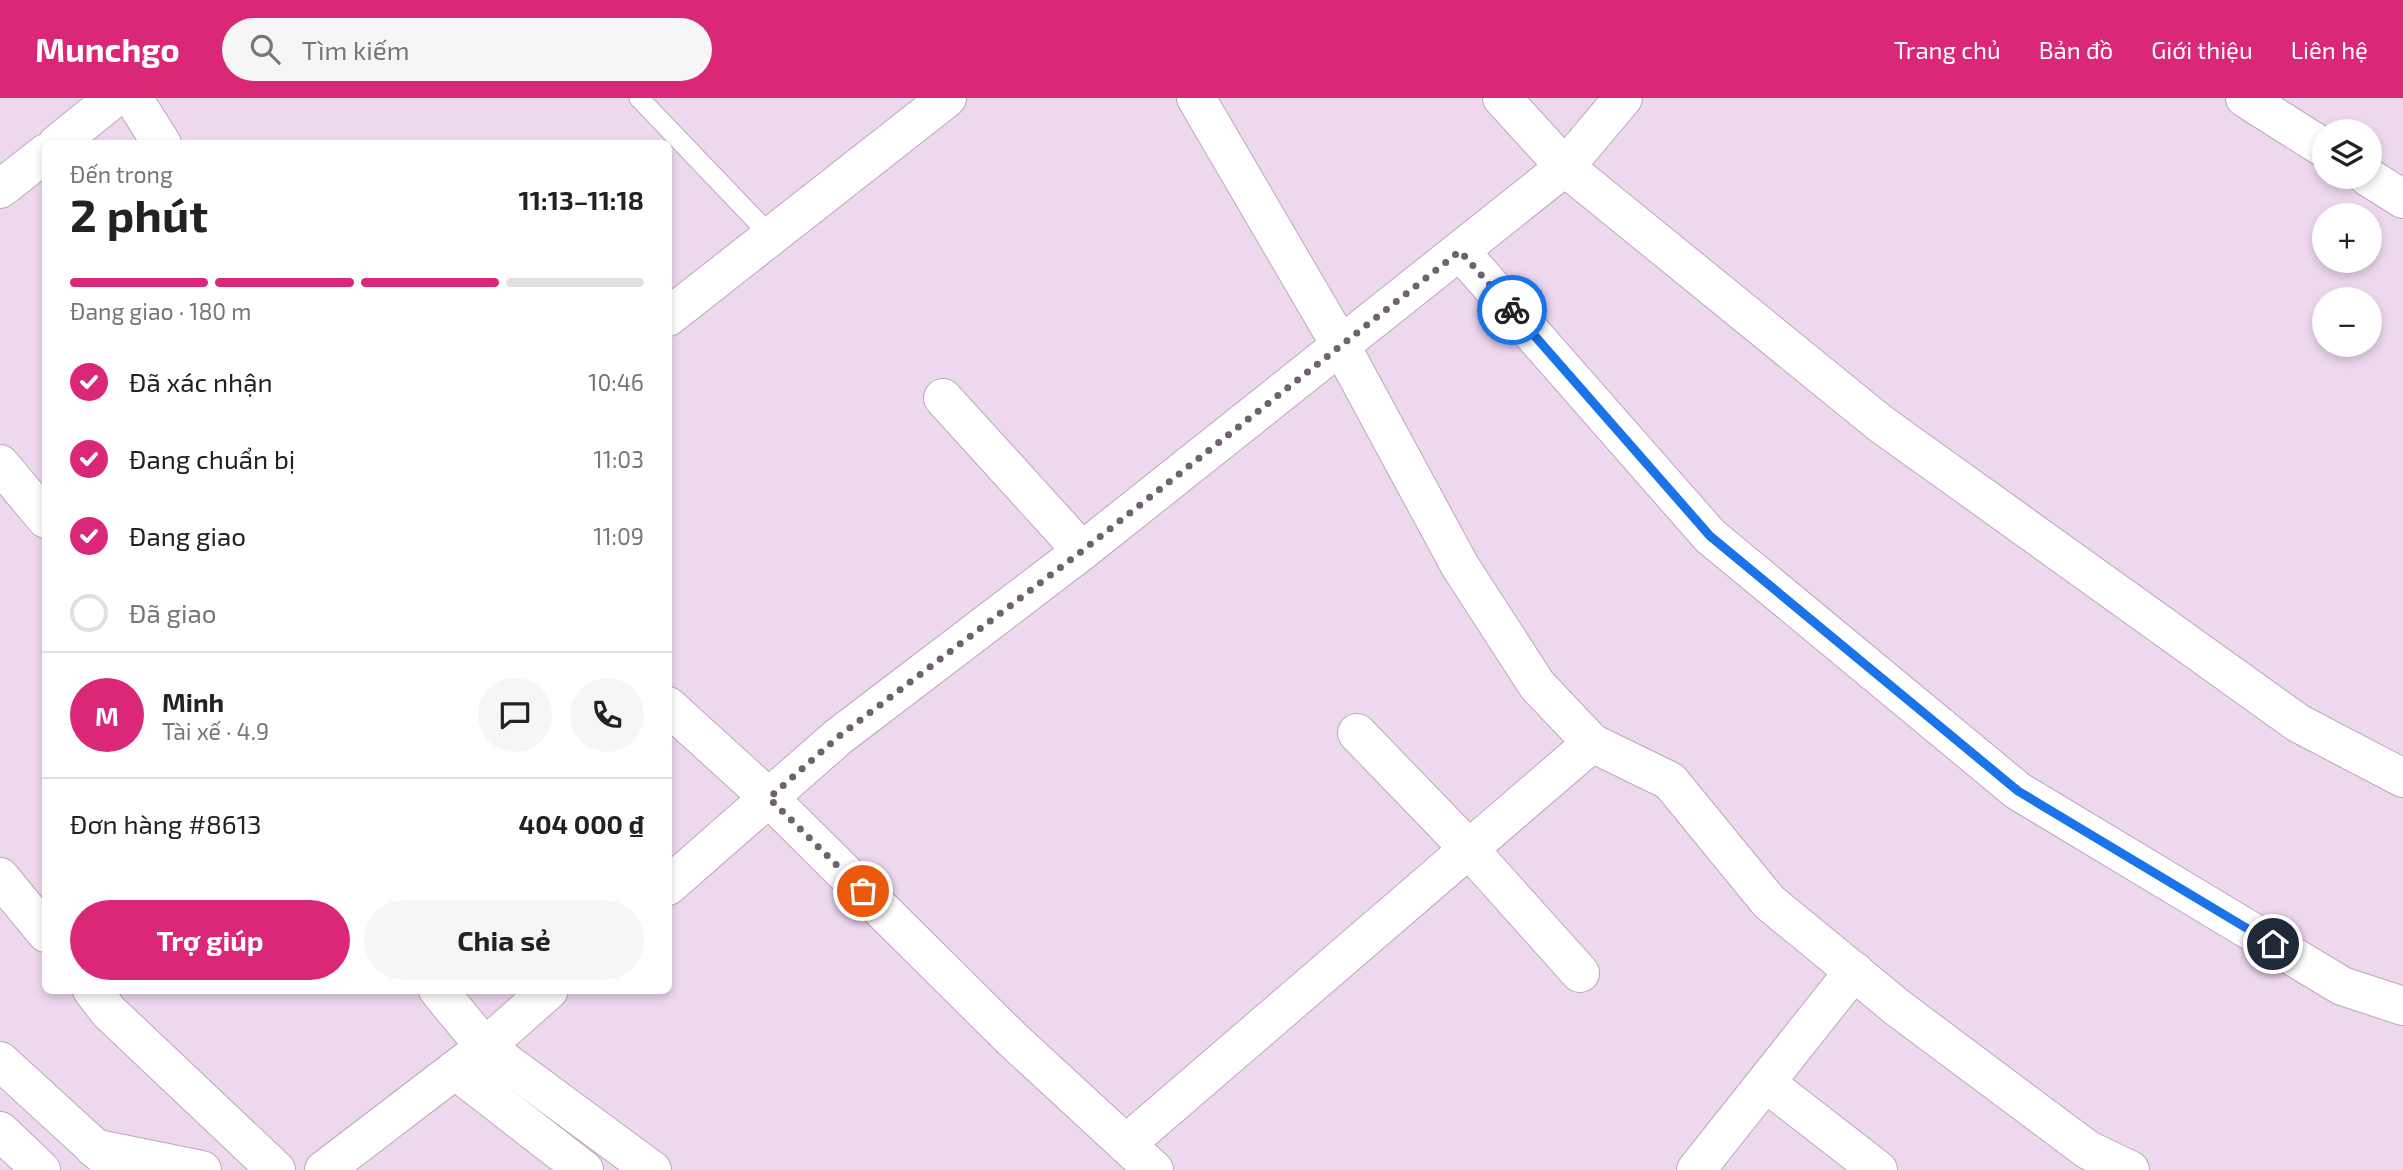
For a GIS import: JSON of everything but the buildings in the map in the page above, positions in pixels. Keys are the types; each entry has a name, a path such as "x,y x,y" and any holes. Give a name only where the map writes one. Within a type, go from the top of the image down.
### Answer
{"street":[{"path":"62,140 114,98"},
{"path":"133,98 159,140"},
{"path":"672,314 947,98"},
{"path":"1196,98 1340,346 1460,566 1537,685 1592,743 1671,781 1769,902 1898,1008 2088,1150 2130,1170"},
{"path":"1502,98 1565,167 1881,424 2298,723 2403,778"},
{"path":"672,883 838,737 1082,551 1565,167 1622,98"},
{"path":"2245,98 2312,140"},
{"path":"0,189 42,156"},
{"path":"2382,186 2403,199"},
{"path":"1460,251 1710,536 2018,791 2342,986 2403,1006"},
{"path":"943,398 1082,551"},
{"path":"0,464 42,514"},
{"path":"672,710 769,798 1012,1039 1154,1170"},
{"path":"1357,733 1469,849 1580,974"},
{"path":"1126,1144 1592,743"},
{"path":"0,877 42,928"},
{"path":"1696,1170 1854,971"},
{"path":"95,994 109,1012 276,1170"},
{"path":"440,994 470,1058 584,1170"},
{"path":"324,1170 470,1058 544,994"},
{"path":"470,1058 652,1170"},
{"path":"0,1061 107,1159 202,1170"},
{"path":"1766,1083 1878,1170"},
{"path":"0,1130 41,1170"}],"lane":[{"path":"639,98 771,236"}],"way so far":[{"path":"863,891 769,798 838,737 1082,551 1460,251 1512,310"}],"route":[{"path":"1512,310 1710,536 2018,791 2273,944"}]}
